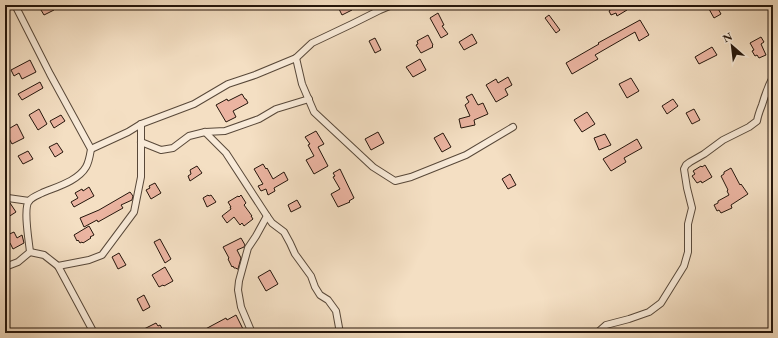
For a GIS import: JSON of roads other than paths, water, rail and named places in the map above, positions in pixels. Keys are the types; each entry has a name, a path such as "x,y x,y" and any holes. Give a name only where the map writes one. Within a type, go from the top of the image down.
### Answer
{"street":[{"path":"16,5 50,74 90,149 89,160 80,175 65,184 35,196 29,201 26,210 30,252"},
{"path":"90,149 128,132 141,124 194,104 228,84 255,75 296,58 312,44 392,5"},
{"path":"296,58 302,84 314,112 373,167 395,181 411,177 466,155 513,127"},
{"path":"597,333 606,325 649,312 661,303 684,266 688,252 688,224 692,208 684,169 690,162 723,140 749,127 757,121 765,93 773,77"},
{"path":"141,142 161,150 173,148 189,136 205,132 225,131 259,119 276,109 309,99"},
{"path":"58,266 89,260 102,255 134,212 141,177 141,124"},
{"path":"205,132 226,153 272,223 284,232 295,254 311,276 320,295 328,300 336,311 340,333"},
{"path":"5,199 8,198 29,201"},
{"path":"252,333 241,307 238,290 239,280 248,248 267,216"},
{"path":"30,252 44,255 58,266 94,333"},
{"path":"5,268 18,262 30,252"}]}
